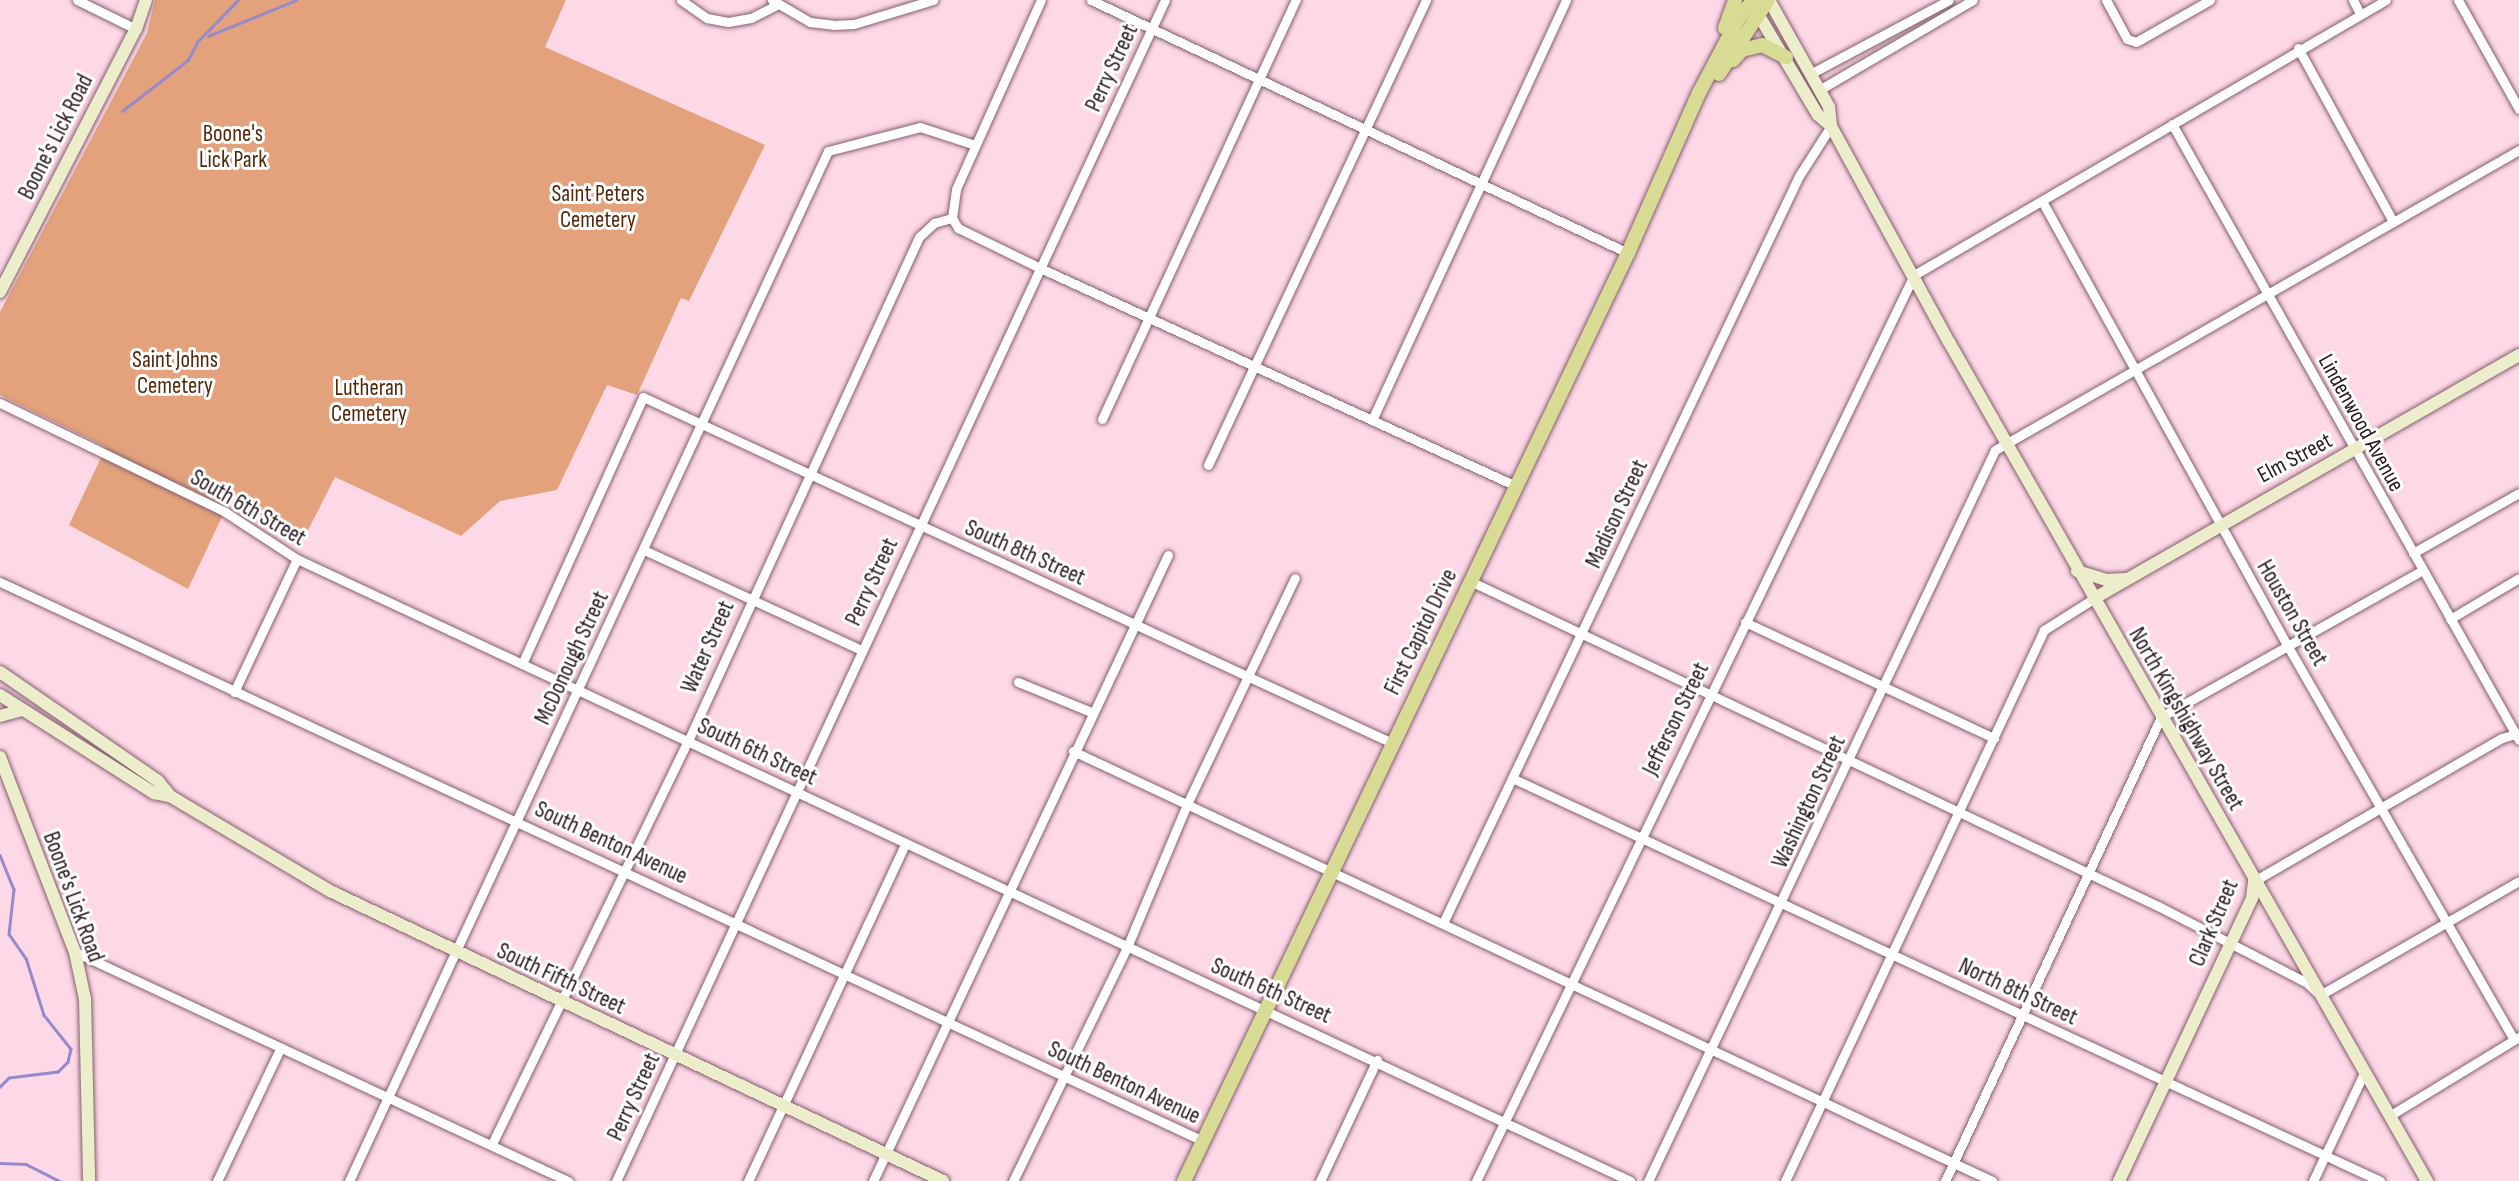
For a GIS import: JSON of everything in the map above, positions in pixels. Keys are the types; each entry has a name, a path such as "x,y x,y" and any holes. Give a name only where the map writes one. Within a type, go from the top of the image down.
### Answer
{"main road":[{"name":"Boone's Lick Road","path":"0,292 136,29 146,0"},
{"path":"1698,98 1702,76 1735,0"},
{"path":"1768,0 1819,90 1831,126"},
{"name":"First Capitol Drive","path":"1184,1181 1628,253 1698,98 1756,4 1768,0"},
{"path":"1756,4 1818,115 1831,126"},
{"name":"First Capitol Drive","path":"1698,98 1714,83 1756,4"},
{"path":"1714,83 1742,50 1762,45 1786,57"},
{"name":"North Kingshighway Street","path":"1831,126 2077,571 2427,1181"},
{"name":"Elm Street","path":"2093,599 2219,523 2354,450 2519,355"},
{"path":"2077,571 2127,579"},
{"name":"South Fifth Street","path":"0,672 6,681 158,781 170,796"},
{"name":"South Fifth Street","path":"0,695 154,793 170,796 327,889 456,953 943,1181"},
{"path":"0,716 5,711 24,710"},
{"name":"Boone's Lick Road","path":"0,757 75,952 89,1049 89,1181"},
{"name":"Clark Street","path":"2119,1181 2252,898 2254,881"}],"street":[{"path":"77,0 136,29"},
{"path":"681,0 707,18 728,22 751,18 774,2 810,22 833,25 854,24 933,0"},
{"path":"1041,0 956,189 953,218 958,228 1149,319 1516,486"},
{"path":"1091,0 1628,253"},
{"name":"Perry Street","path":"616,1181 1165,0"},
{"path":"1102,419 1296,0"},
{"path":"1208,465 1426,0"},
{"path":"1372,419 1566,0"},
{"path":"1810,74 1933,4 1949,0"},
{"path":"1819,90 1973,0"},
{"path":"2106,0 2127,39 2136,42 2210,0"},
{"path":"2353,0 2360,14"},
{"path":"1914,275 2298,48 2386,0"},
{"path":"2458,0 2519,109"},
{"path":"2298,48 2392,220"},
{"name":"Lindenwood Avenue","path":"2172,124 2518,736"},
{"name":"Madison Street","path":"1443,922 1799,176 1831,126"},
{"name":"McDonough Street","path":"349,1181 828,151 919,127 975,145"},
{"path":"2007,444 2392,220 2519,150"},
{"name":"Houston Street","path":"2042,201 2137,368 2287,645 2517,1038"},
{"name":"Water Street","path":"492,1144 688,741 751,597 919,237 934,223 953,218"},
{"name":"Jefferson Street","path":"1476,1181 1640,834 1914,275"},
{"name":"South 8th Street","path":"522,664 642,397 1392,743"},
{"name":"South 6th Street","path":"0,403 225,512 297,559 796,790 1006,891 1506,1120 1630,1181"},
{"name":"Washington Street","path":"1648,1181 1996,450 2007,444"},
{"path":"2413,553 2519,493"},
{"path":"644,550 861,650"},
{"path":"873,1181 1006,891 1168,555"},
{"path":"234,692 297,559"},
{"path":"1945,1181 2161,717 2423,570"},
{"path":"1013,1181 1062,1075 1127,947 1188,802 1295,578"},
{"path":"2450,619 2519,579"},
{"path":"1470,581 1580,636 2222,938 2229,945 2307,982 2320,995 2446,920 2519,881"},
{"name":"South Benton Avenue","path":"0,583 518,820 1203,1141"},
{"path":"1785,1181 2043,630 2093,599"},
{"path":"1745,622 1994,738"},
{"path":"1018,682 1091,712"},
{"name":"Clark Street","path":"2254,881 2382,808 2518,736"},
{"path":"1073,751 1188,802 1992,1181"},
{"path":"1512,778 1640,834"},
{"name":"North 8th Street","path":"1640,834 1782,904 2380,1181"},
{"path":"748,1181 905,844"},
{"path":"75,952 569,1181"},
{"path":"2389,1116 2517,1038"},
{"path":"217,1181 281,1047"},
{"path":"1320,1181 1377,1060"},
{"path":"2312,1181 2364,1073"}],"green space":[{"path":"155,0 566,0 545,47 765,145 689,301 681,298 637,395 607,385 557,490 500,501 461,536 335,477 300,546 228,504 188,589 69,525 106,447 0,395 0,312 147,33"}],"waterway":[{"path":"122,111 188,60 197,42 238,0"},
{"path":"208,36 296,0"},
{"path":"0,855 14,889 9,934 26,958 44,1015 71,1049 68,1062 58,1072 9,1078 0,1087"},
{"path":"0,1163 26,1164 60,1181"}],"park label":[{"name":"Boone's Lick Park","path":"233,147"},
{"name":"Saint Peters Cemetery","path":"598,207"},
{"name":"Saint Johns Cemetery","path":"175,373"},
{"name":"Lutheran Cemetery","path":"369,401"}]}
